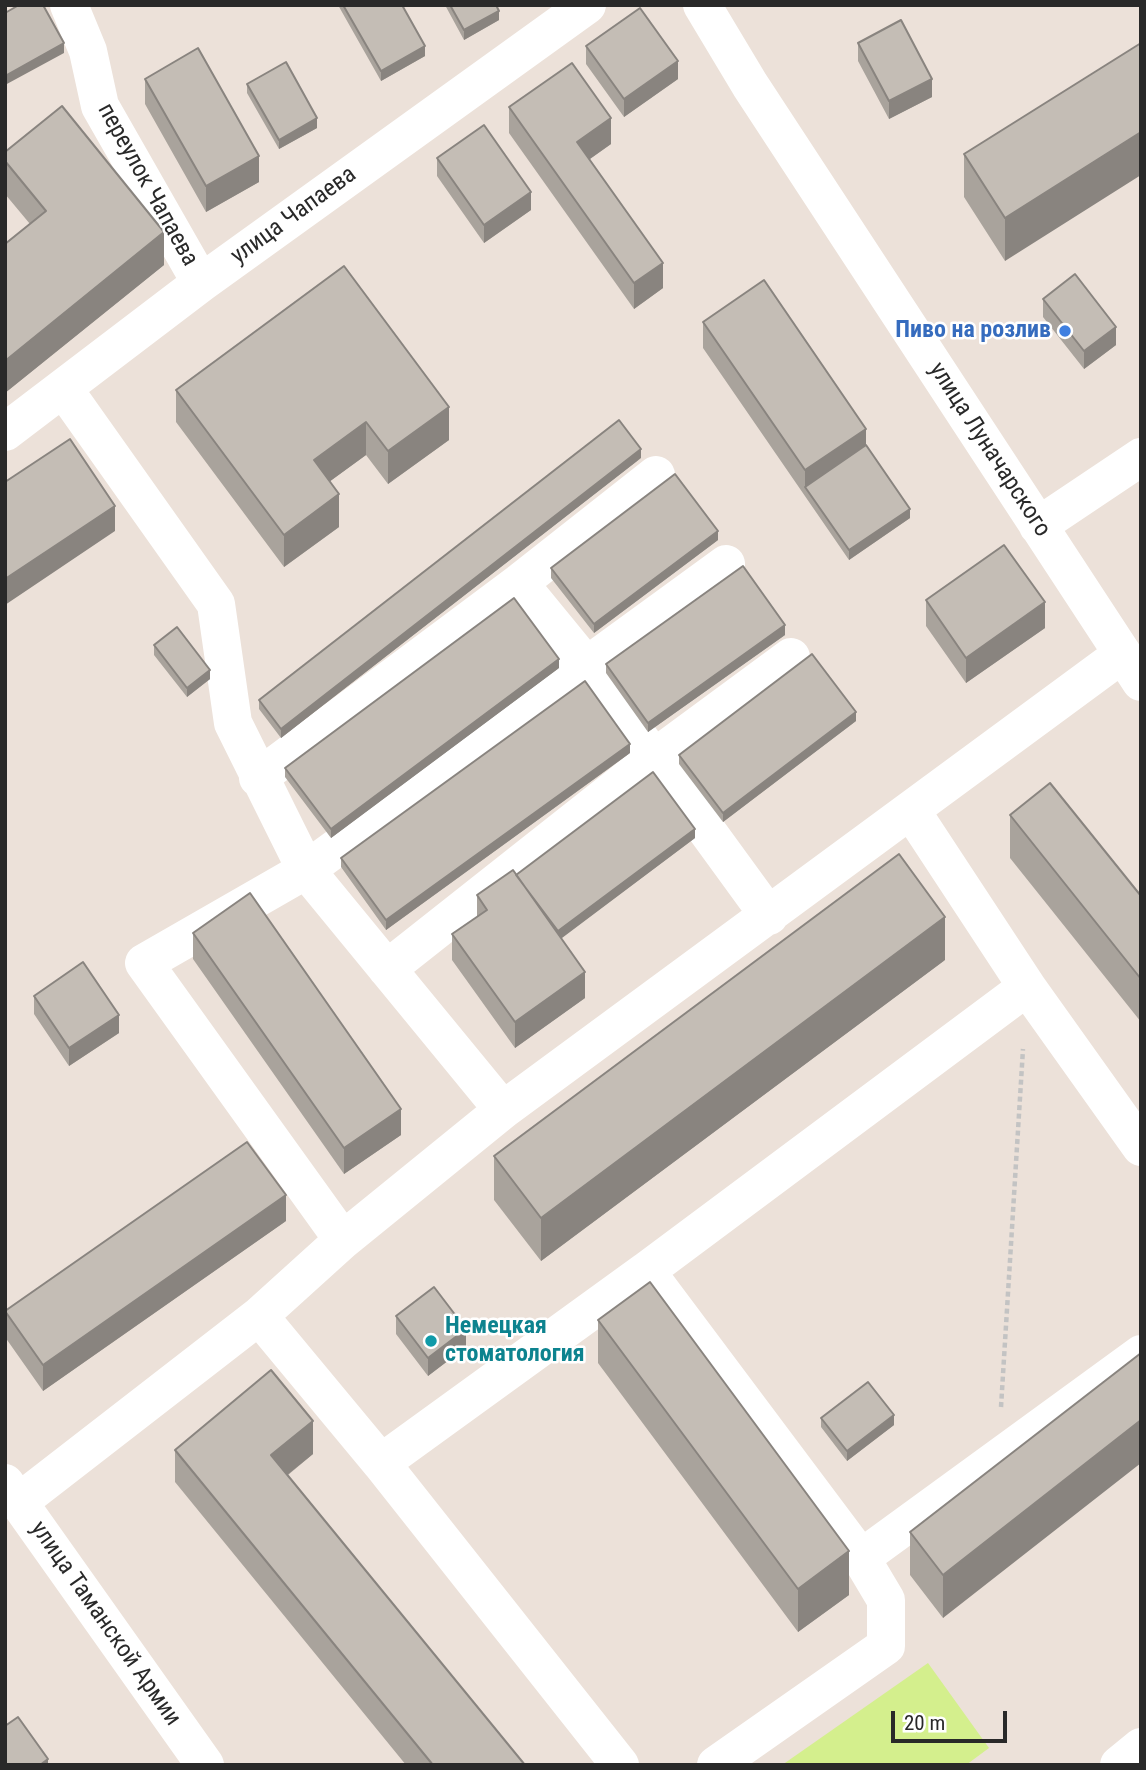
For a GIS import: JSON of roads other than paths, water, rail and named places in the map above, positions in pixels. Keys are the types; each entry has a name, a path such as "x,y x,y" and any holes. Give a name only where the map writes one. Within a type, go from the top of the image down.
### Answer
{"street":[{"name":"переулок Чапаева","path":"69,5 88,51 100,106 201,283"},
{"name":"улица Чапаева","path":"5,432 201,283 587,5"},
{"name":"улица Луначарского","path":"702,5 750,85 1131,669"},
{"path":"64,388 216,604 233,723 306,870 503,1111"},
{"path":"1038,526 1141,457"},
{"path":"258,778 519,583 656,475"},
{"path":"343,1240 144,963 306,870 726,564"},
{"path":"519,583 587,666 769,916"},
{"path":"387,969 654,758 791,656"},
{"path":"12,1492 259,1316 343,1240 503,1111 912,812 1131,669"},
{"path":"912,812 1027,987 1141,1147"},
{"path":"381,1463 646,1271 1027,987"},
{"path":"646,1271 861,1558 886,1600 886,1646 716,1765"},
{"path":"259,1316 381,1463 620,1765"},
{"path":"861,1558 998,1461 1141,1354"},
{"name":"улица Таманской Армии","path":"12,1492 205,1765"},
{"path":"1119,1765 1141,1747"}],"place":[{"name":"Пиво на розлив","path":"1065,331"},
{"name":"Немецкая стоматология","path":"431,1341"}]}
